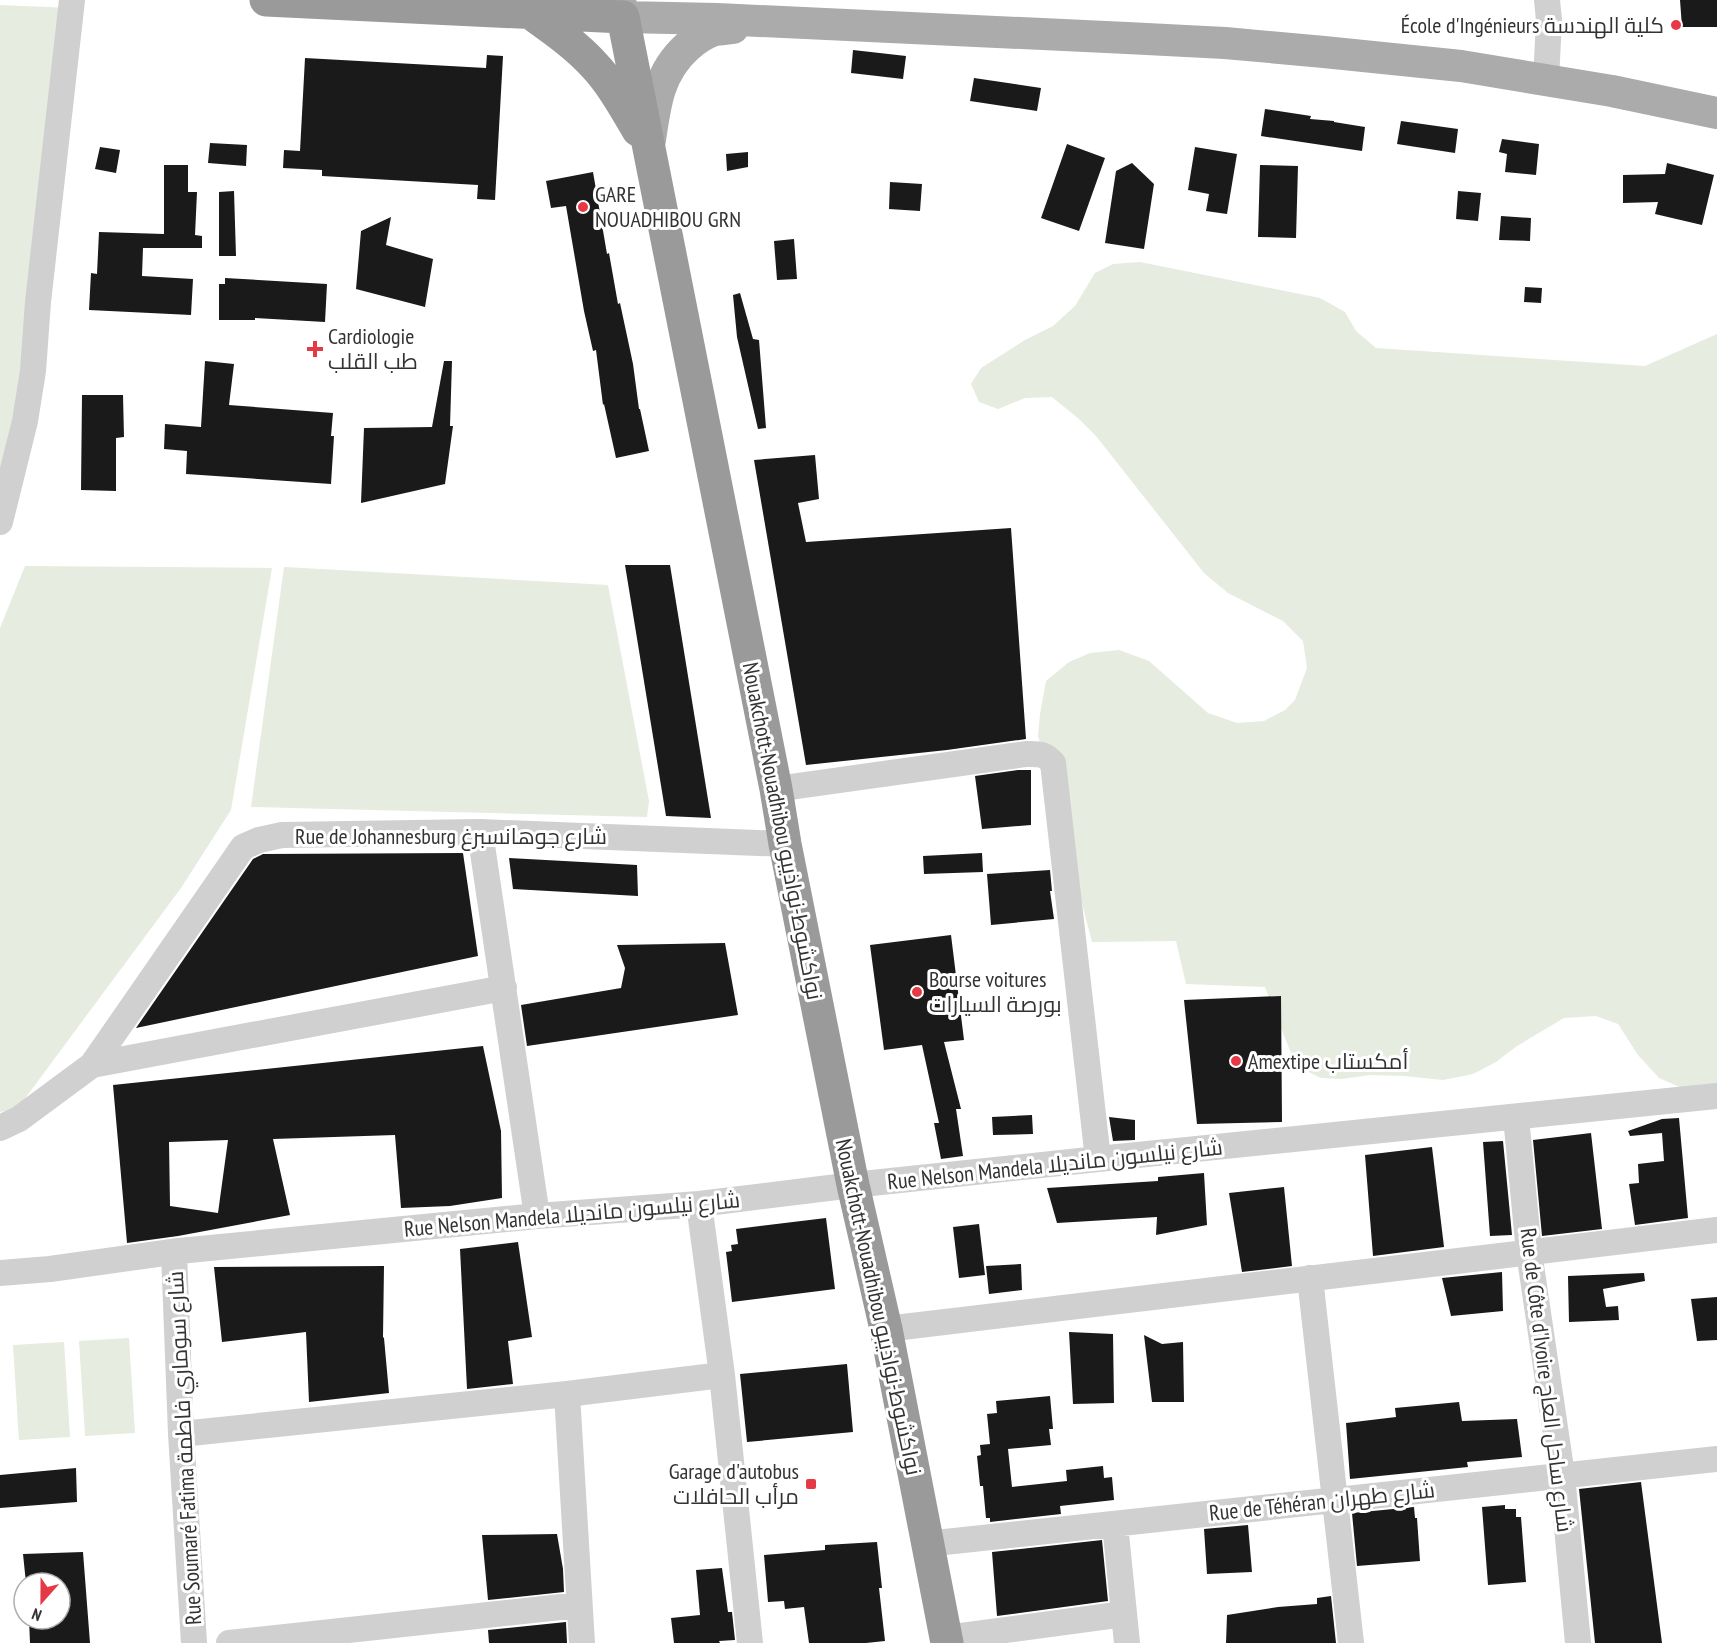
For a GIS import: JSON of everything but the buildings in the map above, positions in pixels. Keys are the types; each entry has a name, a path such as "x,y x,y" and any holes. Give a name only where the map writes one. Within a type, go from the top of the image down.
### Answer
{"highway":[{"path":"266,0 622,9"},
{"path":"538,6 595,66 615,92 649,147"},
{"name":"Nouakchott-Nouadhibou نواكشوط-نواذيبو","path":"622,9 785,844 853,1185 886,1329 946,1640"}],"main road":[{"path":"687,0 720,12 779,22"},
{"path":"622,9 717,19 1225,43 1401,59 1546,80 1717,113"},
{"path":"649,147 656,100 662,81 671,65 684,50 697,39 714,30 779,22"}],"street":[{"path":"0,522 25,421 33,371 38,302 72,0"},
{"path":"1546,80 1550,20 1547,0"},
{"path":"776,789 1026,754 1047,756 1053,763 1098,1159"},
{"path":"480,832 537,1216"},
{"name":"Rue de Johannesburg شارع جوهانسبرغ","path":"0,1128 19,1119 92,1065 243,847 259,840 282,835 480,832 785,844"},
{"path":"92,1065 504,988"},
{"name":"Rue Nelson Mandela شارع نيلسون مانديلا","path":"0,1273 50,1269 174,1252 537,1216 699,1204 1098,1159 1717,1096"},
{"name":"Rue de Côte d'Ivoire شارع ساحل العاج","path":"1516,1117 1530,1252 1562,1476 1578,1643"},
{"path":"699,1204 722,1375 750,1643"},
{"path":"886,1329 1717,1230"},
{"name":"Rue Soumaré Fatima شارع سوماري فاطمة","path":"174,1252 181,1434 194,1643"},
{"path":"1310,1278 1351,1643"},
{"path":"181,1434 567,1394 722,1375"},
{"path":"567,1394 582,1643"},
{"name":"Rue de Téhéran شارع طهران","path":"927,1544 1717,1459"},
{"path":"1115,1524 1127,1643"},
{"path":"229,1643 579,1605"},
{"path":"946,1640 1124,1614"}],"shaded area":[{"path":"0,5 70,8 69,140 0,502"},
{"path":"1140,262 1320,298 1345,312 1356,331 1376,348 1645,366 1717,334 1717,1091 1689,1091 1659,1078 1638,1055 1618,1024 1596,1016 1564,1018 1517,1046 1496,1062 1473,1074 1443,1080 1370,1075 1342,1079 1321,1078 1296,1066 1265,987 1186,984 1176,941 1092,942 1038,736 1046,681 1069,662 1090,653 1119,650 1149,661 1208,713 1237,723 1264,721 1285,710 1295,700 1307,668 1303,641 1283,621 1228,593 1204,573 1096,436 1079,419 1052,397 1025,398 998,409 979,402 971,384 981,368 1025,340 1053,326 1075,306 1095,273 1113,264"},
{"path":"25,566 272,568 231,810 181,888 18,1108 0,1112 0,628"},
{"path":"284,567 608,585 649,801 647,817 251,807"},
{"path":"129,1338 135,1433 85,1436 79,1341"},
{"path":"64,1342 70,1437 19,1440 13,1345"}],"place":[{"name":"École d'Ingénieurs كلية الهندسة","path":"1676,25"},
{"name":"GARE NOUADHIBOU GRN","path":"583,207"},
{"name":"Cardiologie طب القلب","path":"315,349"},
{"name":"Bourse voitures بورصة السيارات","path":"917,992"},
{"name":"Amextipe أمكستاب","path":"1236,1061"},
{"name":"Garage d'autobus مرأب الحافلات","path":"811,1484"}]}
